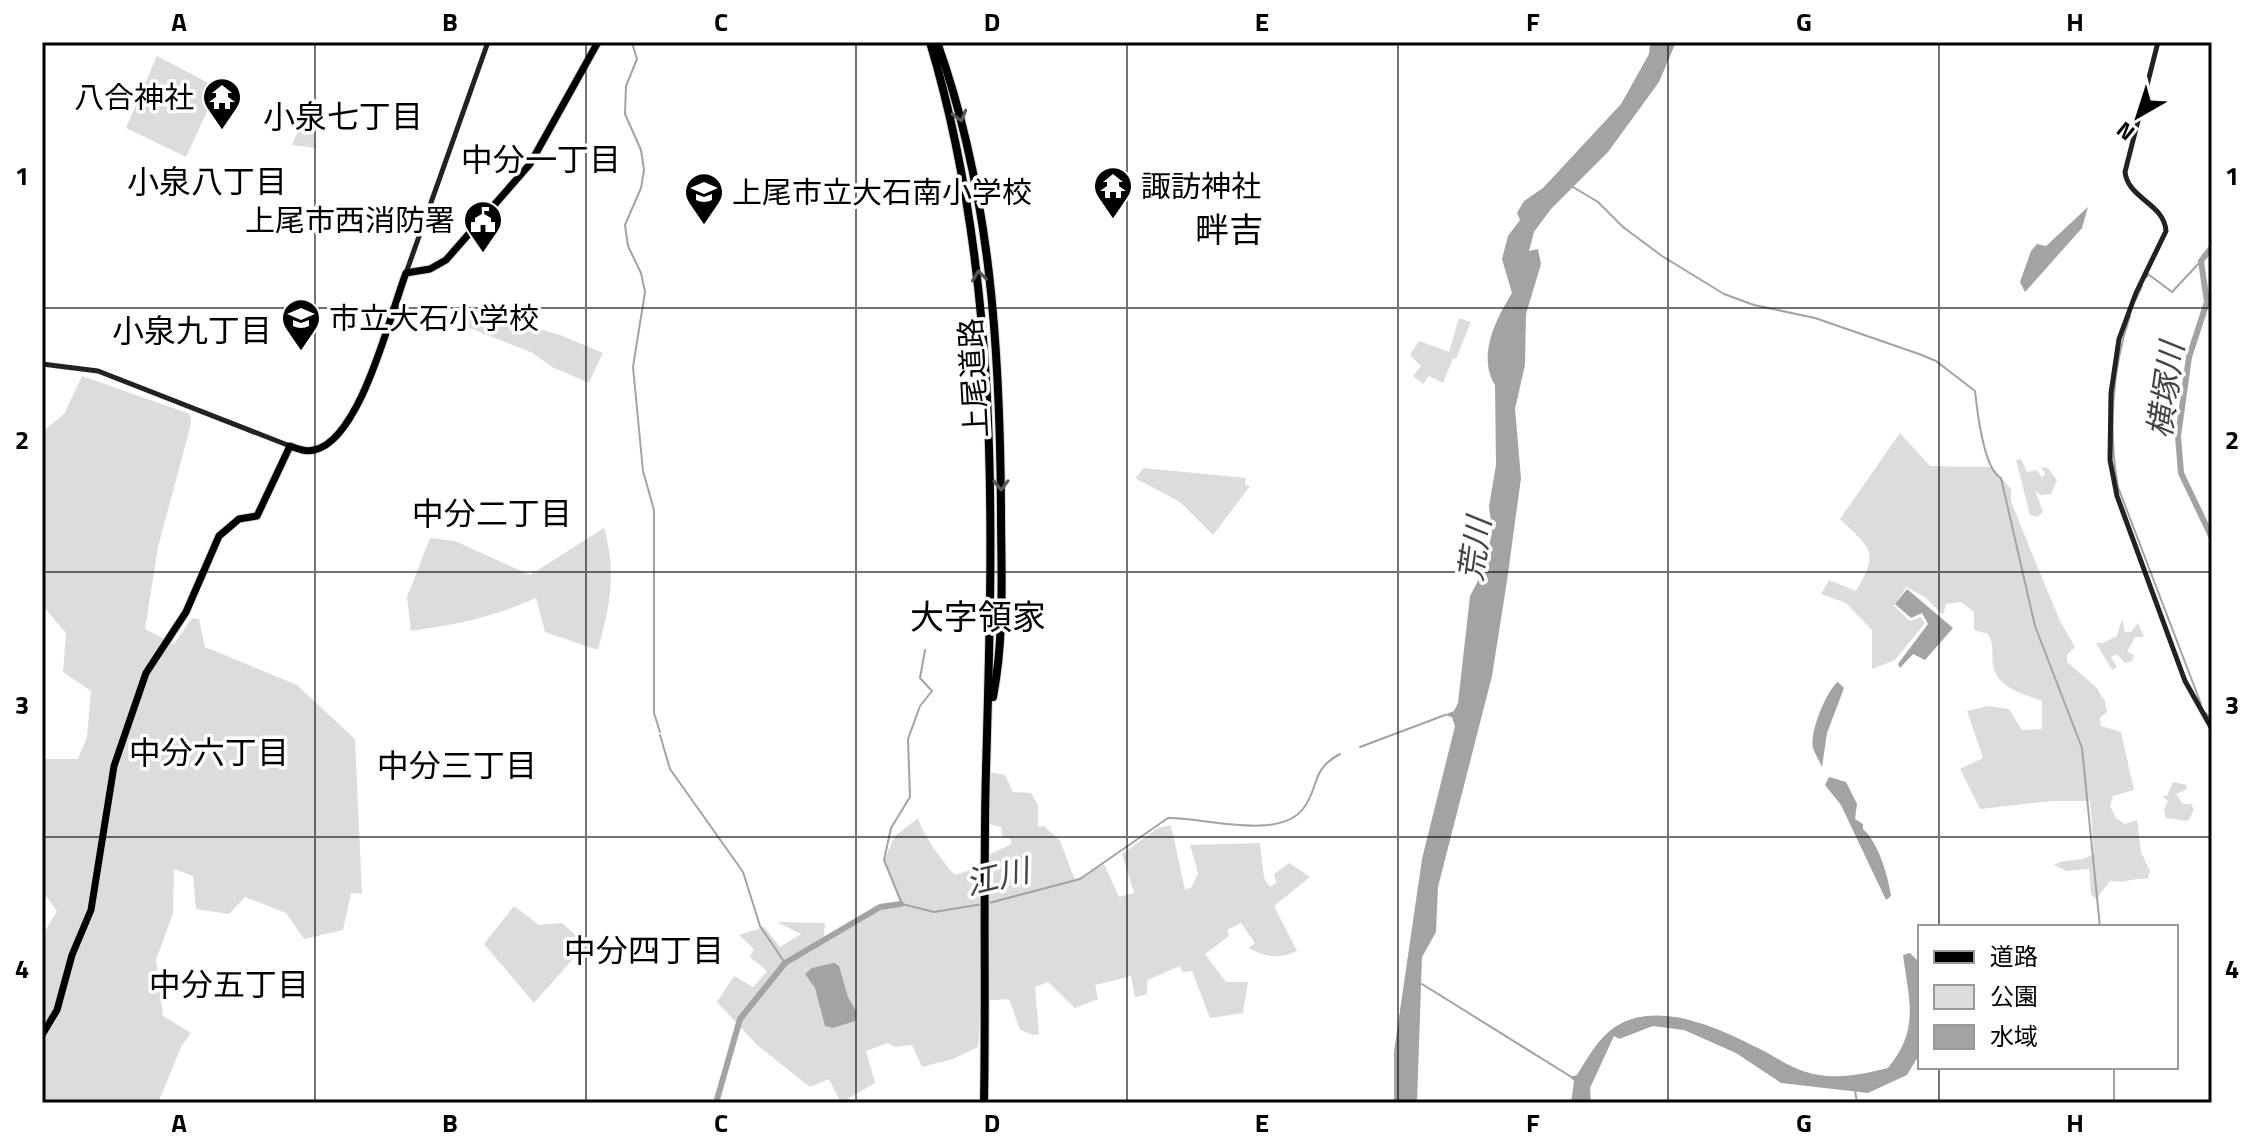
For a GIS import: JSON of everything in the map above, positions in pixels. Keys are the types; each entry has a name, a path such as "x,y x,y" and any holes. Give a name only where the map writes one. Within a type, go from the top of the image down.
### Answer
{"highway":[{"name":"上尾道路","path":"930,42 967,188 985,332 989,718 985,1103"},
{"name":"上尾道路","path":"937,42 963,124 982,214 998,363 1002,603 1000,647 989,718"}],"main road":[{"path":"42,364 98,371 290,446 305,451 318,449 350,419 406,273 488,42"},
{"path":"406,273 430,269 446,260 522,175 598,42"},
{"path":"2158,42 2125,172 2133,190 2161,214 2166,231 2136,293 2119,339 2111,393 2110,460 2117,496 2176,659 2190,692 2212,729"},
{"path":"42,1035 57,1010 72,955 91,910 114,766 146,673 186,612 213,544 234,522 257,516 290,446"}],"green space":[{"path":"157,56 218,88 186,157 126,128"},
{"path":"308,107 323,114 314,134 316,148 292,145"},
{"path":"468,307 560,335 603,353 589,383 552,367 533,353 462,325"},
{"path":"1459,318 1471,322 1443,383 1429,376 1423,384 1413,376 1421,366 1410,355 1419,341 1449,352"},
{"path":"82,376 190,414 191,424 158,547 145,629 174,644 192,618 199,619 205,647 297,685 355,739 362,894 351,893 343,930 304,939 286,913 245,897 229,914 196,909 193,876 174,869 173,913 156,960 163,1016 191,1033 182,1045 158,1103 42,1103 42,936 57,911 42,891 42,759 78,759 87,737 91,691 63,672 66,633 42,605 42,432 64,414"},
{"path":"1900,433 1930,466 1992,467 2011,489 2011,501 2029,546 2060,621 2075,647 2067,655 2067,662 2096,687 2105,701 2107,712 2100,718 2101,726 2121,732 2134,790 2113,796 2110,806 2116,818 2125,824 2137,820 2141,852 2150,871 2148,879 2110,881 2096,899 2091,894 2089,869 2067,871 2054,865 2094,853 2090,801 2052,801 1980,809 1960,769 1983,758 1967,711 1988,706 2009,709 2022,730 2042,729 2042,701 2012,689 2000,680 1995,673 1988,634 1974,630 1974,612 1961,602 1946,604 1943,615 1925,597 1906,587 1894,606 1910,621 1921,617 1925,623 1895,660 1872,669 1872,630 1846,603 1821,594 1829,580 1856,591 1863,578 1869,552 1840,519"},
{"path":"2021,459 2027,472 2037,470 2042,478 2045,474 2041,467 2048,468 2057,480 2051,494 2040,495 2035,490 2043,512 2037,517 2030,515 2016,460"},
{"path":"1144,468 1246,478 1245,485 1250,486 1213,535 1180,502 1135,478"},
{"path":"604,528 611,575 606,618 598,650 545,632 536,598 475,619 411,631 407,597 430,538 455,541 530,575"},
{"path":"2122,619 2125,632 2131,632 2138,623 2144,637 2135,637 2127,652 2134,655 2132,661 2125,663 2117,654 2111,657 2117,667 2112,670 2096,643 2117,636"},
{"path":"989,772 1005,775 1013,792 1031,793 1038,805 1038,827 1044,826 1060,841 1075,880 1104,864 1119,897 1134,893 1122,854 1158,828 1171,825 1185,890 1192,887 1198,873 1190,845 1260,843 1264,878 1270,887 1276,883 1274,874 1289,863 1310,877 1274,906 1297,951 1273,956 1249,948 1255,943 1241,923 1227,930 1229,936 1205,954 1226,982 1248,982 1243,1013 1210,1018 1192,971 1182,972 1180,966 1147,980 1147,994 1135,997 1131,976 1095,985 1098,999 1075,1008 1048,982 1035,987 1039,1034 1034,1035 1020,1030 1009,999 981,1001 978,1047 953,1059 922,1067 912,1045 895,1047 888,1043 866,1051 875,1083 841,1103 829,1079 810,1087 757,1045 717,1002 734,976 753,987 767,971 750,957 754,949 739,935 764,927 780,947 801,934 777,922 825,923 824,936 828,937 880,907 901,904 884,860 895,836 918,818 934,848 955,875 970,870 973,875 985,870 983,858 1011,844 1011,839 1002,837 1001,827 989,824"},
{"path":"2173,782 2187,785 2187,789 2176,794 2183,804 2191,804 2194,810 2188,821 2166,818 2164,809 2168,801 2162,796 2167,796"},
{"path":"514,906 539,925 562,923 586,944 534,1003 484,944"}],"water":[{"path":"1650,42 1676,42 1659,82 1608,152 1551,209 1534,232 1529,251 1538,249 1541,264 1526,314 1525,365 1515,409 1521,478 1492,676 1438,887 1436,932 1422,957 1417,1103 1394,1103 1394,1052 1422,859 1455,726 1452,717 1444,715 1454,711 1458,703 1470,596 1485,567 1492,531 1489,506 1496,465 1495,385 1490,374 1488,350 1500,314 1512,293 1502,259 1508,236 1520,220 1517,213 1524,201 1543,188 1621,104 1649,54"},
{"path":"2088,207 2082,228 2025,292 2020,282 2031,251 2037,244 2046,246"},
{"path":"1907,589 1953,628 1925,660 1913,654 1900,668 1898,664 1928,624 1922,613 1911,618 1895,604"},
{"path":"1838,682 1844,688 1827,733 1822,767 1813,748 1814,732 1825,701"},
{"path":"1829,777 1846,782 1857,804 1855,819 1863,824 1885,869 1891,896 1886,900 1841,805 1825,785"},
{"path":"1910,953 1918,961 1918,1057 1907,1075 1868,1093 1781,1083 1736,1053 1684,1030 1653,1026 1619,1039 1614,1036 1590,1088 1591,1103 1571,1103 1574,1081 1570,1077 1577,1075 1603,1037 1632,1019 1650,1016 1669,1016 1707,1025 1814,1074 1846,1076 1888,1068 1905,1040 1910,1014 1903,955"},
{"path":"834,963 839,966 848,997 857,1013 855,1021 833,1028 825,1026 815,988 805,974 812,968"}],"waterway":[{"path":"632,43 637,59 626,86 625,114 641,150 644,170 641,188 625,225 628,246 641,273 645,292 633,367 643,471 654,510 654,713 660,732"},
{"path":"1573,187 1598,202 1623,227 1662,256 1724,294 1754,305 1815,318 1919,354 1936,361 1975,391 1982,439 1990,464 2001,478 2035,626 2082,748 2100,925"},
{"name":"横塚川","path":"2212,247 2201,261 2207,302 2189,357 2178,436 2181,473 2212,538"},
{"path":"2147,277 2148,274 2172,292 2201,261"},
{"path":"2136,299 2142,286"},
{"path":"2130,316 2119,357 2114,400 2113,444 2118,487 2201,704"},
{"path":"925,650 920,678 932,691 920,706 908,739 910,797 891,828 884,860 902,904 934,912 983,904"},
{"path":"2206,713 2212,722"},
{"name":"江川","path":"1360,747 1445,715"},
{"path":"660,735 670,769 743,872 760,926 785,963"},
{"name":"江川","path":"989,903 1080,879 1168,818 1258,826 1291,819 1308,801 1324,766 1340,754"},
{"name":"江川","path":"716,1103 740,1019 785,963 880,907 901,904"},
{"path":"1422,984 1573,1078"},
{"path":"2114,1069 2114,1103"},
{"path":"1855,1090 1857,1103"}],"place":[{"name":"八合神社","path":"222,131"},
{"name":"諏訪神社","path":"1113,220"},
{"name":"上尾市立大石南小学校","path":"704,226"},
{"name":"上尾市西消防署","path":"483,254"},
{"name":"市立大石小学校","path":"301,352"}],"district":[{"name":"小泉七丁目","path":"343,116"},
{"name":"中分一丁目","path":"541,159"},
{"name":"小泉八丁目","path":"207,181"},
{"name":"畔吉","path":"1229,229"},
{"name":"小泉九丁目","path":"192,330"},
{"name":"中分二丁目","path":"492,513"},
{"name":"大字領家","path":"978,616"},
{"name":"中分六丁目","path":"209,752"},
{"name":"中分三丁目","path":"457,765"},
{"name":"中分四丁目","path":"644,950"},
{"name":"中分五丁目","path":"229,984"}],"water label":[{"name":"荒川","path":"1474,549"}]}
